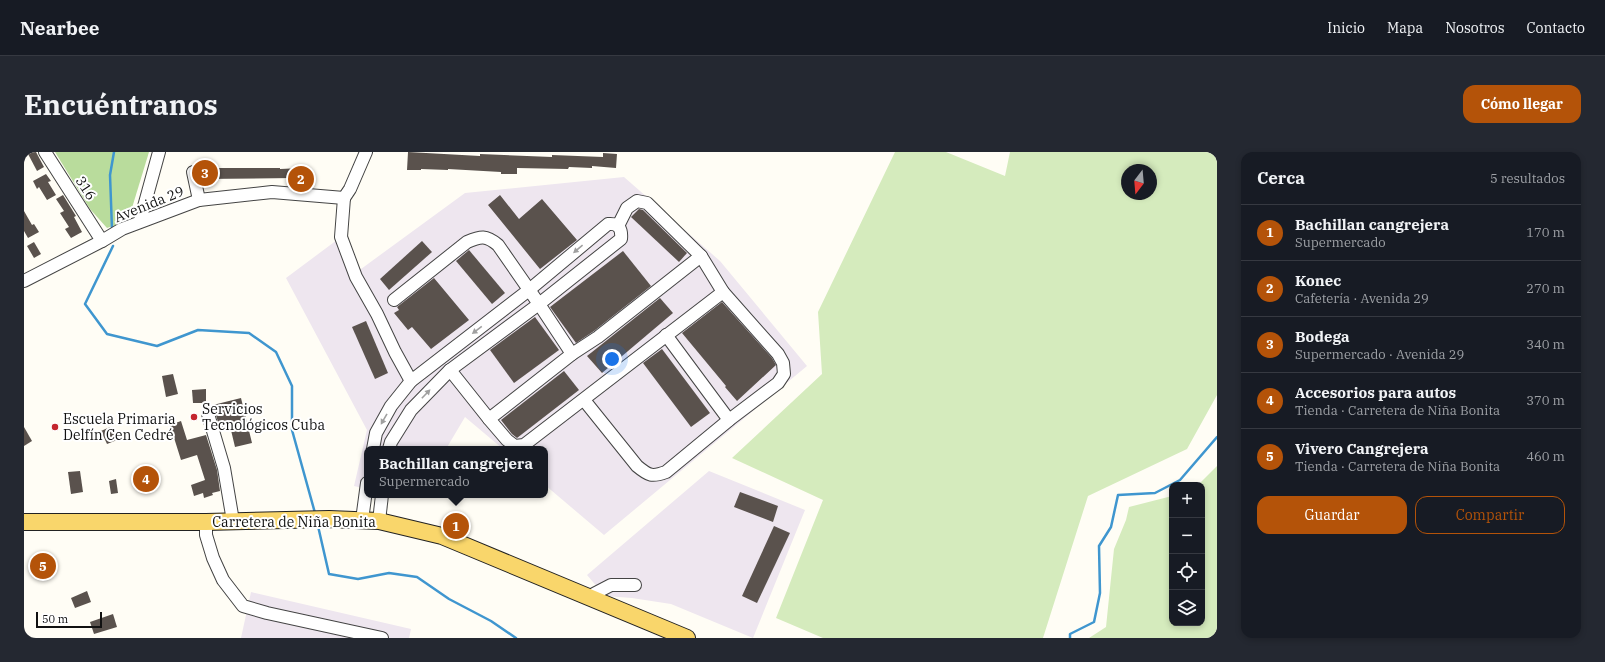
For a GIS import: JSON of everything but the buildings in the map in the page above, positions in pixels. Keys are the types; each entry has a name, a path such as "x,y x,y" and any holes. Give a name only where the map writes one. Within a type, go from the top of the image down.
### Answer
{"main road":[{"name":"Carretera de Niña Bonita","path":"24,522 206,522 316,519 379,521 442,536 686,638"}],"street":[{"name":"316","path":"45,152 102,241"},
{"path":"140,221 160,152"},
{"path":"366,152 350,189 344,198 341,237 356,277 377,314 411,381"},
{"path":"193,172 199,200"},
{"name":"Avenida 29","path":"25,279 102,241 122,229 199,200 272,192 344,198"},
{"path":"584,400 637,466 647,474 657,476 666,472 729,420 778,383 784,374 783,363 778,354 723,292 701,256 647,203 637,201 627,208 618,226"},
{"path":"374,446 376,433 391,406 411,381 529,290 608,224 618,226 622,232 621,239 540,304 450,370 411,410 390,446"},
{"path":"394,300 467,242 478,237 490,238 498,245 540,304 572,354"},
{"path":"490,419 572,354 598,337 701,256"},
{"path":"450,370 507,440 515,446 524,445 723,292"},
{"path":"666,336 729,420"},
{"path":"208,414 224,468 233,521"},
{"path":"362,520 365,498"},
{"path":"379,521 382,498"},
{"path":"206,522 206,535 213,558 223,580 242,606 267,613 382,638"},
{"path":"588,597 611,586 635,585"}],"shaded area":[{"path":"624,177 720,261 807,366 604,535 548,488 548,446 499,446 465,417 448,446 364,446 364,488 354,486 367,430 286,278 341,237 356,276 361,269 465,193"},
{"path":"709,471 805,510 753,638 671,604 632,598 605,596 587,575"},
{"path":"251,592 411,629 409,638 241,638"}],"green space":[{"path":"55,152 149,152 128,221 107,228 90,209"},
{"path":"895,152 946,152 1005,176 1010,152 1217,152 1217,395 1187,449 1088,496 1043,638 823,638 776,618 823,500 732,458 822,374 818,312"},
{"path":"1217,466 1217,638 1089,638 1106,627 1114,549 1126,520 1129,507 1169,497 1169,626 1205,626 1205,482 1201,482"}],"waterway":[{"path":"112,229 110,175 114,152"},
{"path":"113,246 85,304 107,334 157,346 198,330 249,333 276,352 292,386 292,430 315,513"},
{"path":"1070,638 1070,634 1094,622 1100,593 1099,546 1111,527 1118,495 1155,493 1180,480 1217,437"},
{"path":"318,526 329,574 358,579 389,573 417,577 449,599 491,621 516,638"}],"place":[{"name":"Bodega","path":"205,173"},
{"name":"Konec","path":"301,179"},
{"name":"Servicios Tecnológicos Cuba","path":"194,417"},
{"name":"Escuela Primaria Delfín Cen Cedré","path":"55,427"},
{"name":"Accesorios para autos","path":"146,479"},
{"name":"Bachillan cangrejera","path":"456,526"},
{"name":"Vivero Cangrejera","path":"43,566"}]}
